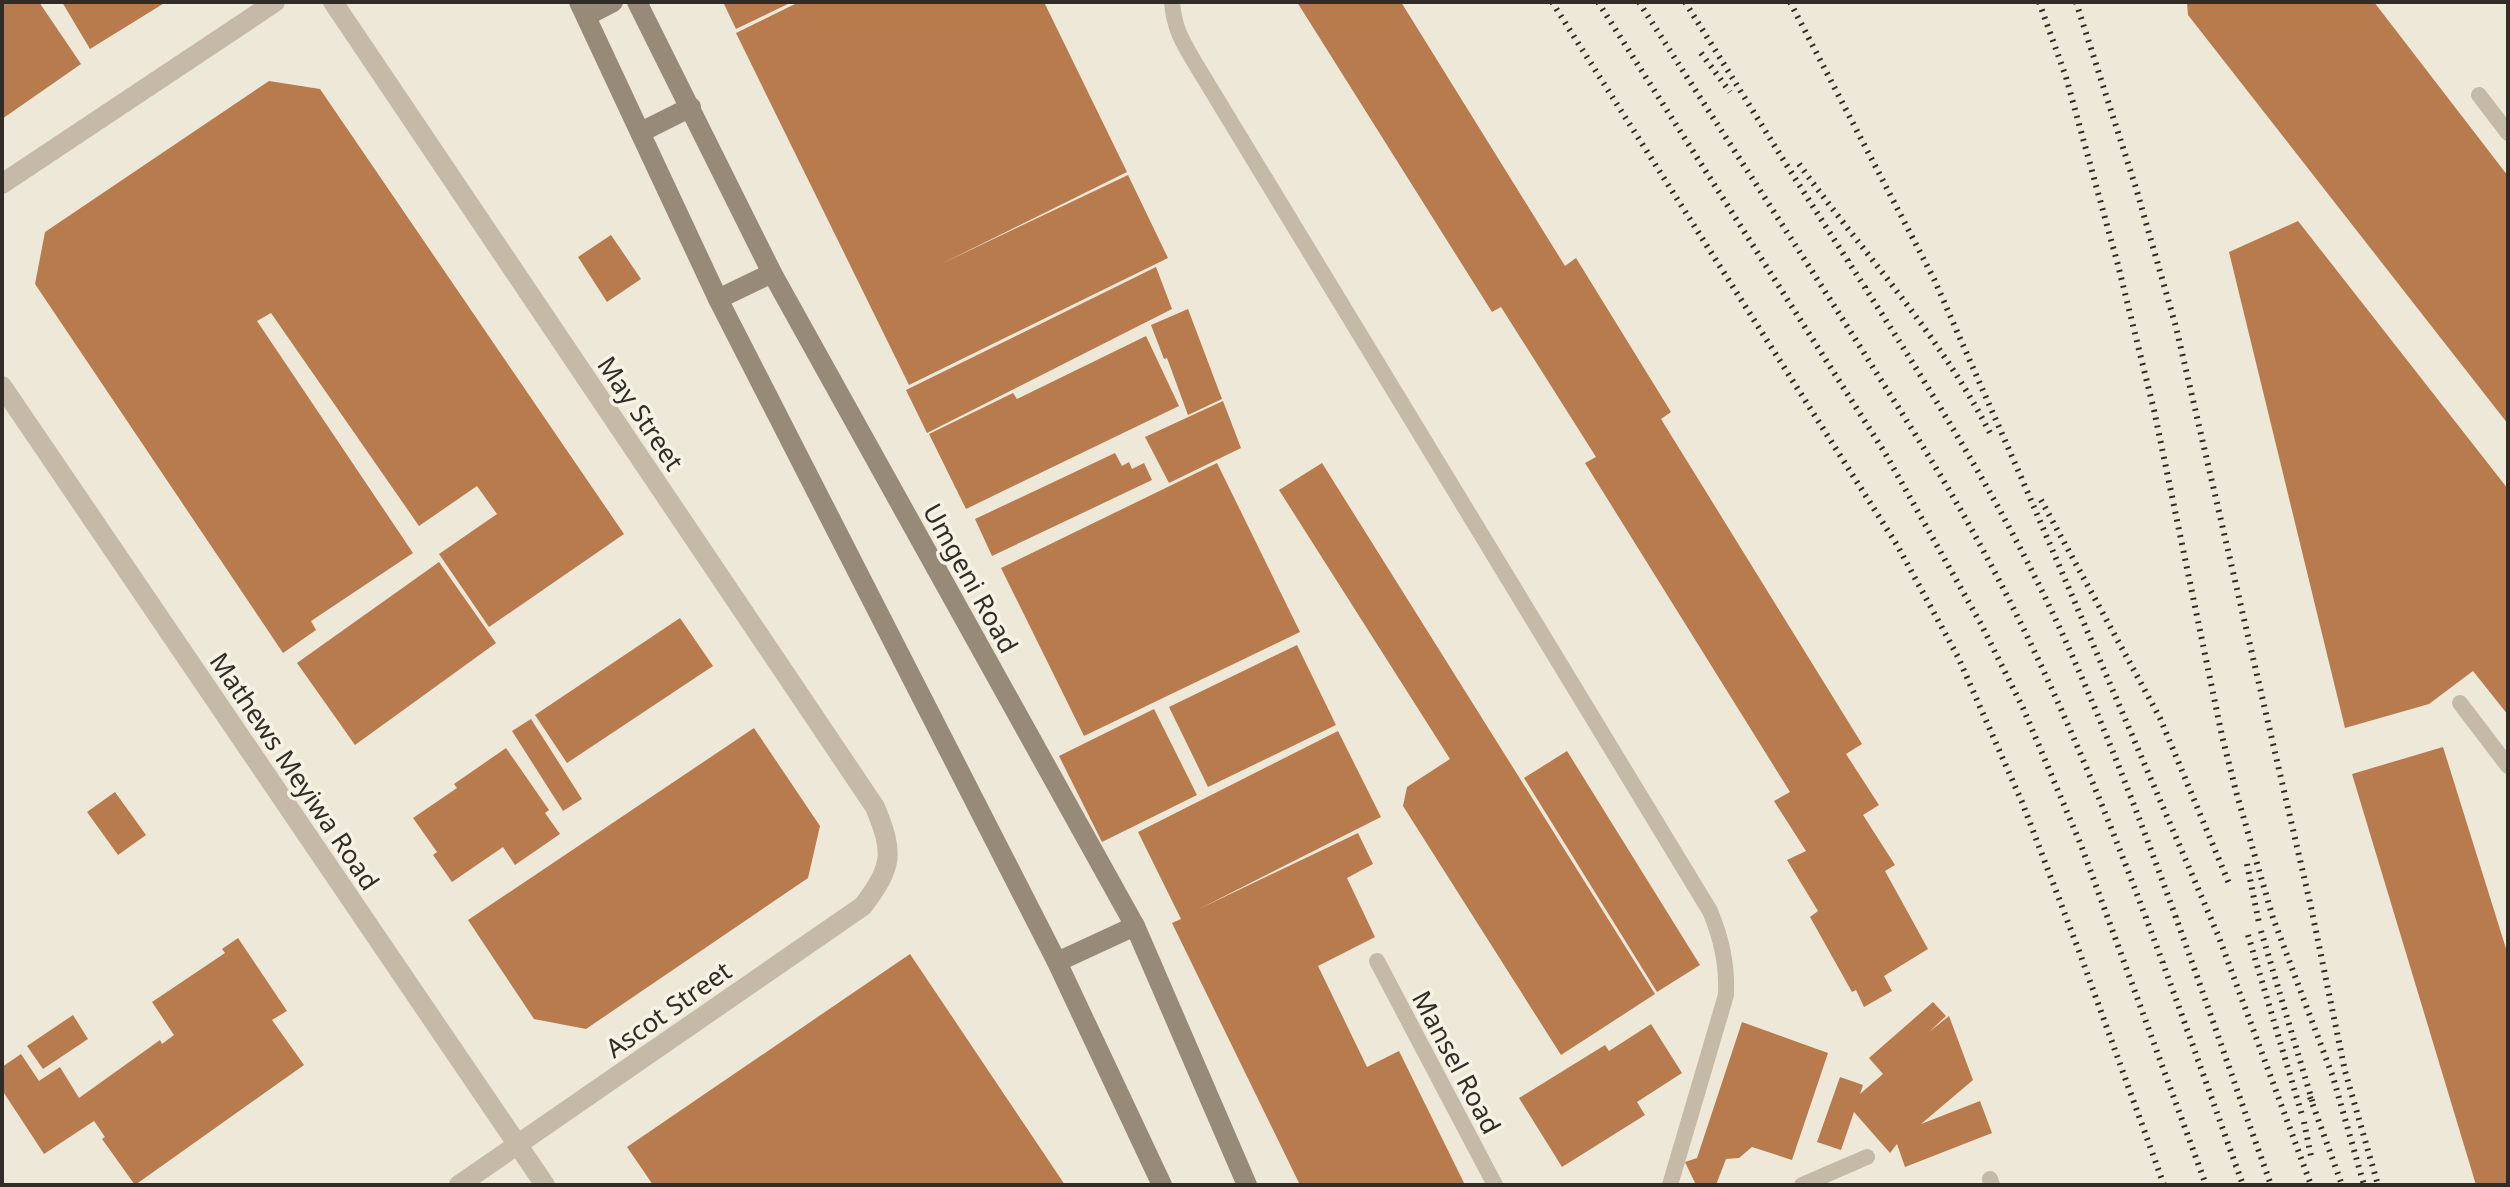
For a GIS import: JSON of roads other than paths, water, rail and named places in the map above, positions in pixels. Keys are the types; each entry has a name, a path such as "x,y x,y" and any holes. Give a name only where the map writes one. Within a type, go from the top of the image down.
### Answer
{"main road":[{"path":"613,2 583,9 718,299 1057,962 1162,1185"},
{"name":"Umgeni Road","path":"637,2 772,273 1135,926 1247,1185"},
{"path":"641,132 691,107"},
{"path":"718,299 772,273"},
{"path":"1057,962 1135,926"}],"street":[{"path":"2,184 275,2"},
{"name":"May Street","path":"333,2 875,807 885,830 888,860"},
{"name":"Mathews Meyiwa Road","path":"2,386 545,1185"},
{"name":"Ascot Street","path":"459,1185 863,906 882,881 888,860"}],"lane":[{"path":"1172,2 1177,30 1195,63 1710,911 1722,940 1727,967 1726,995 1670,1185"},
{"path":"2479,95 2508,133"},
{"path":"2460,703 2508,766"},
{"name":"Mansel Road","path":"1377,961 1495,1185"},
{"path":"1802,1185 1819,1182 1867,1157"}],"railway":[{"path":"1552,2 1897,545 1958,657 2022,802 2164,1185"},
{"path":"1598,2 1885,453 1981,624 2023,708 2081,845 2206,1185"},
{"path":"1639,2 1928,454 2018,618 2056,697 2123,858 2243,1185"},
{"path":"1685,2 1944,414 2034,575 2119,767 2271,1185"},
{"path":"1790,2 1934,279 2218,935 2311,1185"},
{"path":"2039,2 2066,77 2118,265 2154,410 2237,795 2273,918 2333,1077 2364,1185"},
{"path":"2076,2 2136,188 2176,327 2311,907 2345,1071 2378,1185"},
{"path":"1701,53 1730,92"},
{"path":"1799,164 1925,329 1971,398 1991,435"},
{"path":"2041,500 2160,718 2230,886"},
{"path":"2247,864 2259,923"},
{"path":"2261,931 2314,1107"},
{"path":"2248,935 2302,1115"},
{"path":"2310,1097 2342,1185"},
{"path":"2304,1122 2312,1161"}]}
